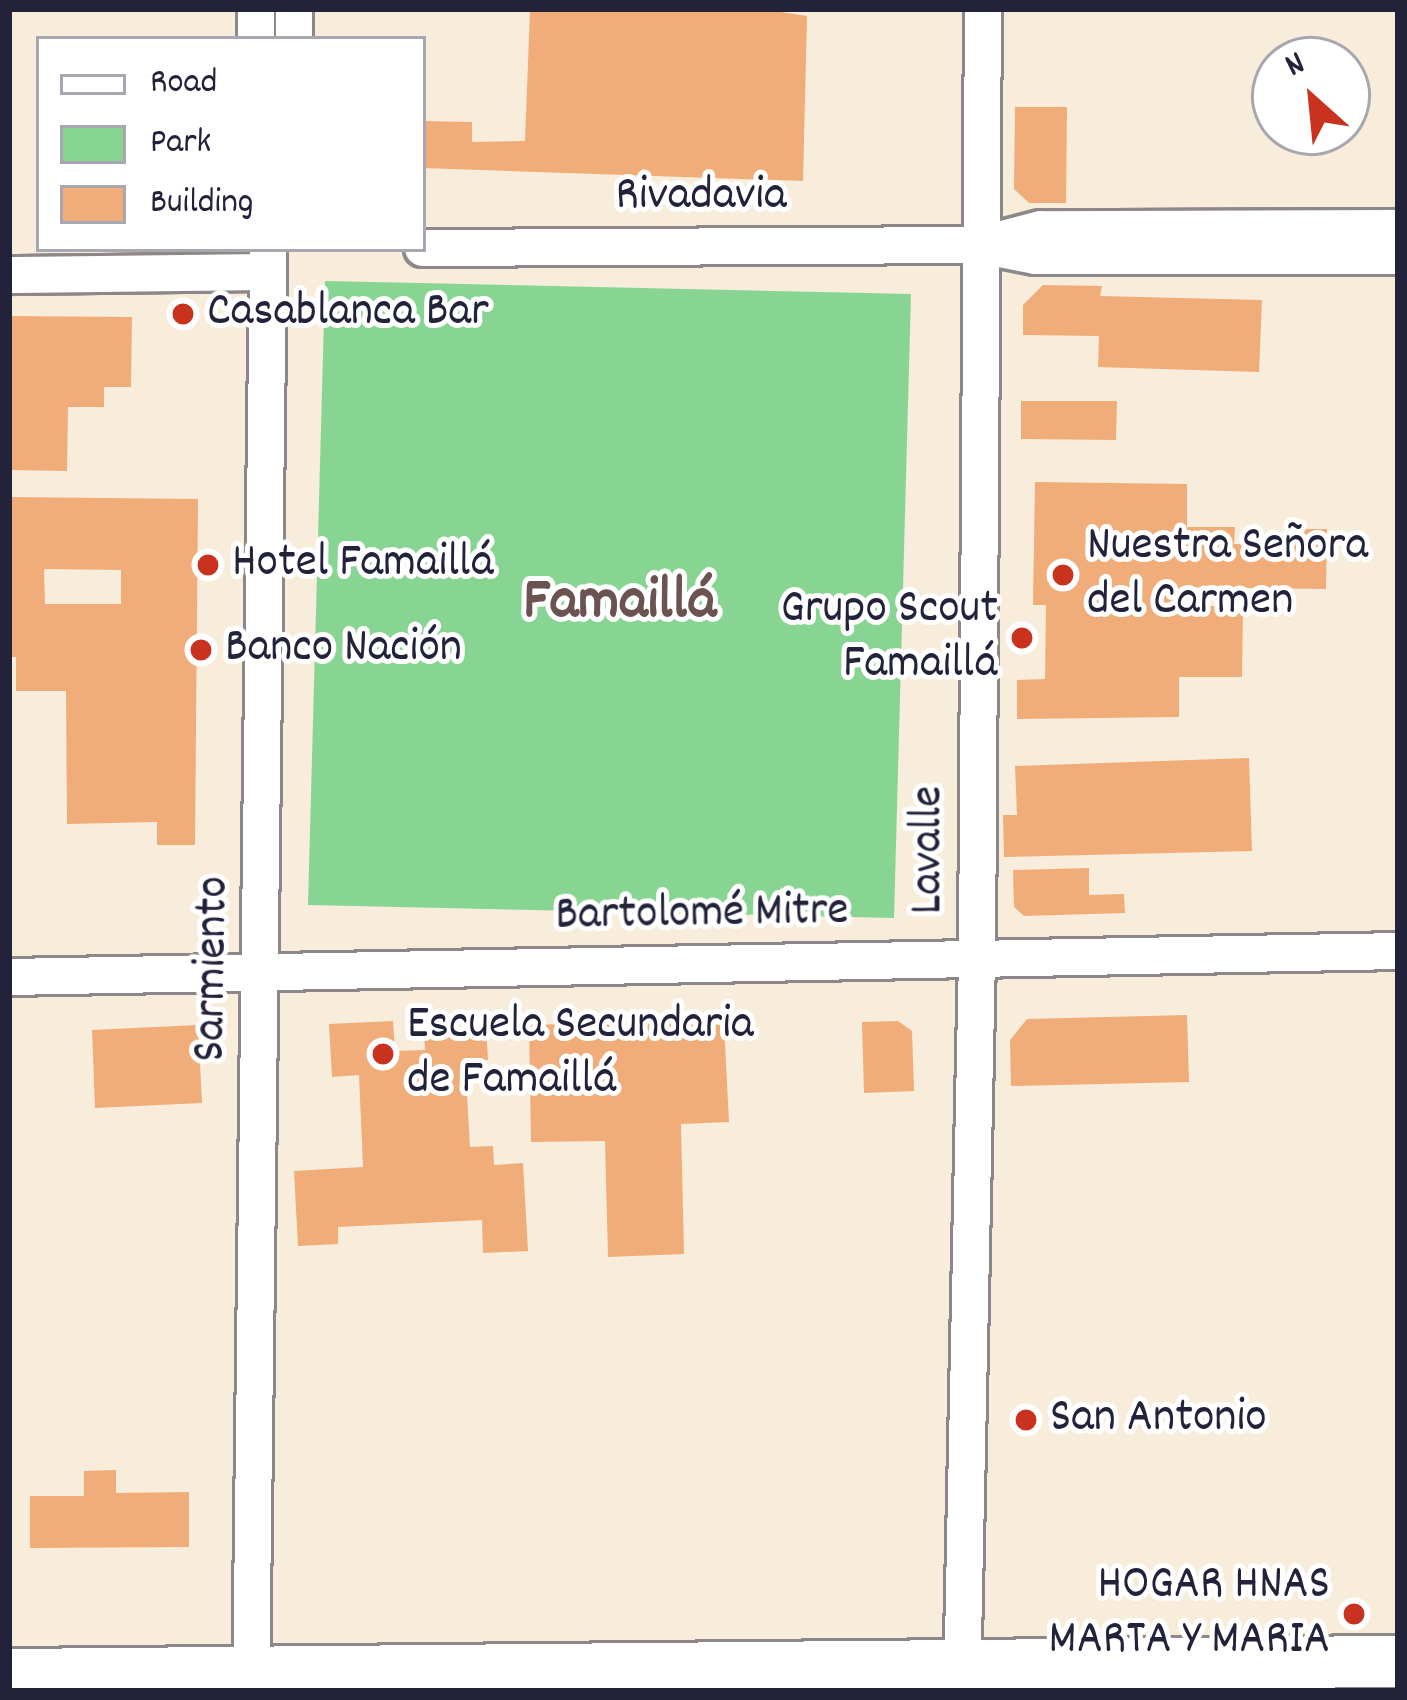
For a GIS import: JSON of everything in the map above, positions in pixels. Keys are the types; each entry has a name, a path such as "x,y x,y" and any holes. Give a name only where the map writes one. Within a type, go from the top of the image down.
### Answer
{"main road":[{"path":"9,1674 251,1681 962,1678 1398,1661"}],"street":[{"name":"Lavalle","path":"962,1678 977,956 983,9"},
{"name":"Rivadavia","path":"980,245 1041,229 1398,228"},
{"name":"Rivadavia","path":"426,248 980,245 1036,256 1398,256"},
{"path":"9,275 268,261"},
{"name":"Sarmiento","path":"251,1681 268,261"},
{"name":"Bartolomé Mitre","path":"9,977 1398,951"}],"green space":[{"path":"325,281 911,294 894,918 308,905"}],"building":[{"path":"762,9 807,16 803,181 426,168 426,121 472,122 472,142 525,141 530,11"},
{"path":"1015,107 1067,107 1066,203 1029,203 1014,189"},
{"path":"1043,285 1102,286 1100,296 1262,300 1259,372 1098,367 1099,336 1023,335 1023,305"},
{"path":"9,316 132,317 131,387 104,387 104,407 68,407 67,471 9,470"},
{"path":"1021,401 1117,401 1116,440 1021,439"},
{"path":"1035,482 1187,484 1187,527 1235,527 1234,544 1292,545 1292,529 1327,529 1326,589 1180,587 1180,606 1243,606 1242,677 1179,677 1179,717 1017,719 1017,680 1045,679 1046,605 1033,605"},
{"path":"9,497 198,499 195,845 157,845 157,822 67,824 66,691 16,691 16,657 9,657","holes":["44,569 121,570 121,604 45,604"]},
{"path":"1249,758 1252,851 1004,857 1003,815 1017,815 1015,766"},
{"path":"1089,868 1089,895 1124,894 1125,913 1024,916 1014,907 1013,870"},
{"path":"1187,1015 1189,1082 1011,1086 1010,1040 1027,1019"},
{"path":"393,1021 395,1051 425,1050 424,1029 486,1026 488,1060 465,1061 470,1147 493,1146 494,1165 523,1163 528,1251 483,1253 482,1220 338,1227 338,1244 298,1246 294,1171 363,1167 359,1075 332,1077 329,1024"},
{"path":"678,1021 724,1025 729,1122 681,1124 684,1254 608,1257 605,1141 531,1142 529,1025"},
{"path":"898,1021 912,1031 914,1091 864,1093 862,1022"},
{"path":"198,1025 202,1103 95,1108 92,1030"},
{"path":"116,1470 116,1493 189,1492 189,1547 30,1548 30,1496 84,1496 84,1471"}],"place":[{"name":"Casablanca Bar","path":"183,314"},
{"name":"Hotel Famaillá","path":"208,565"},
{"name":"Nuestra Señora del Carmen","path":"1063,575"},
{"name":"Grupo Scout Famaillá","path":"1022,638"},
{"name":"Banco Nación","path":"201,650"},
{"name":"Escuela Secundaria de Famaillá","path":"383,1054"},
{"name":"San Antonio","path":"1026,1420"},
{"name":"HOGAR HNAS MARTA Y MARIA","path":"1354,1614"}],"district":[{"name":"Famaillá","path":"620,604"}]}
